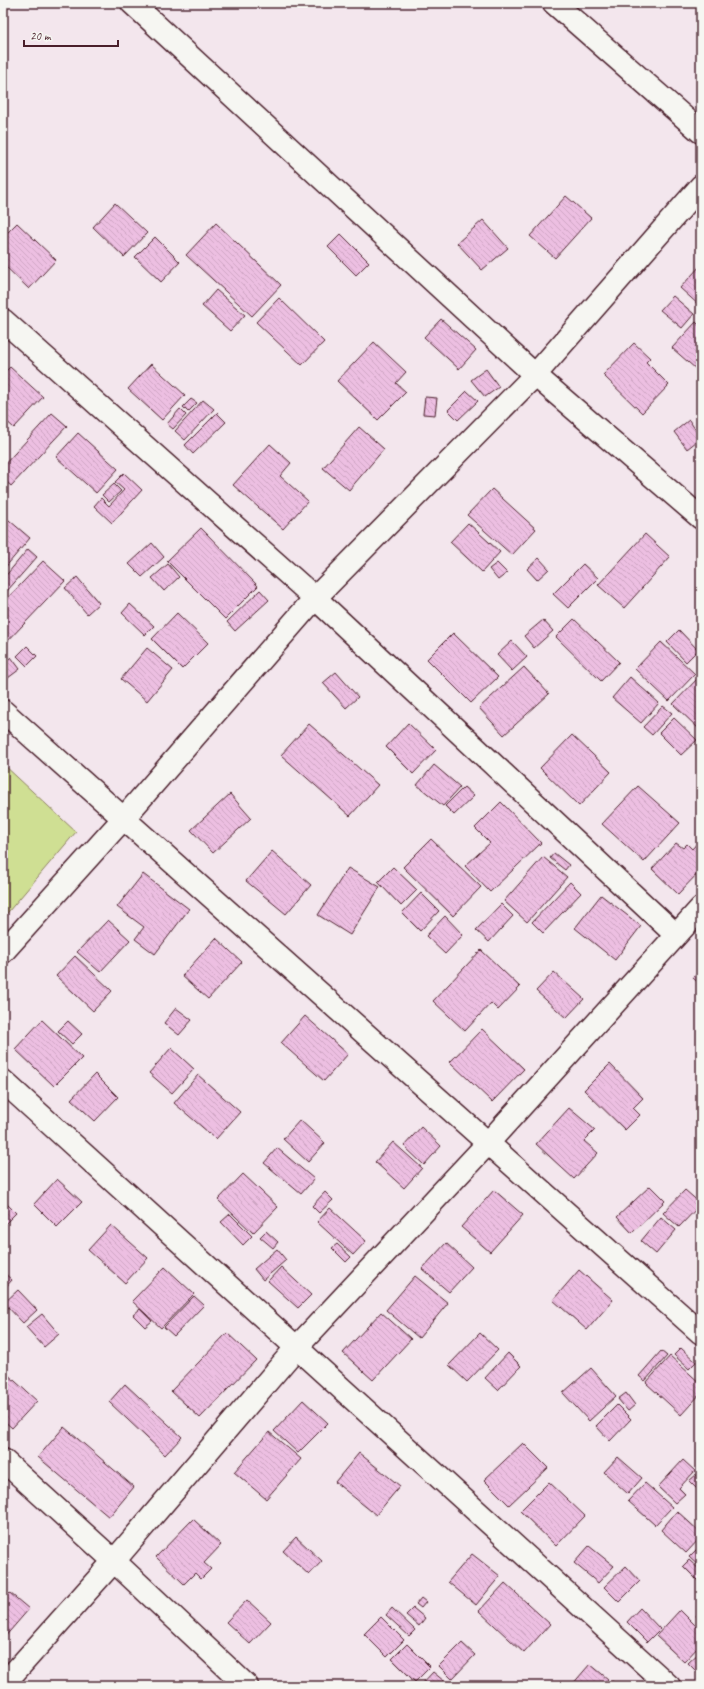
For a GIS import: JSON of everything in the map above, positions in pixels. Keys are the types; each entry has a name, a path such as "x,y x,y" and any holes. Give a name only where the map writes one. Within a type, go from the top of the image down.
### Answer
{"street":[{"path":"132,3 535,375 701,518"},
{"path":"554,3 701,132"},
{"path":"3,952 123,819 315,598 535,375 701,186"},
{"path":"3,320 315,598 676,935"},
{"path":"3,711 701,1333"},
{"path":"3,1685 114,1561 296,1348 488,1144 701,908"},
{"path":"3,1081 669,1686"},
{"path":"3,1460 114,1561 247,1686"}],"green space":[{"path":"3,764 76,832 3,918"}],"building":[{"path":"566,196 591,218 555,258 530,236"},
{"path":"115,203 147,233 124,257 93,227"},
{"path":"483,220 508,248 482,270 457,243"},
{"path":"17,223 56,260 29,289 3,264 3,237"},
{"path":"216,223 281,285 252,316 186,255"},
{"path":"341,234 369,262 356,275 328,247"},
{"path":"155,237 180,262 161,282 135,257"},
{"path":"701,265 701,307 680,288"},
{"path":"216,290 245,315 230,331 202,306"},
{"path":"673,296 694,314 682,328 660,310"},
{"path":"279,298 324,342 302,365 256,322"},
{"path":"441,319 476,350 459,369 424,337"},
{"path":"696,322 701,327 701,364 696,369 672,348"},
{"path":"374,342 406,372 396,383 406,392 378,420 337,381"},
{"path":"634,343 650,358 646,362 669,385 642,413 603,375"},
{"path":"151,364 185,395 162,420 128,389"},
{"path":"10,367 43,397 14,428 3,418 3,374"},
{"path":"486,369 499,387 485,397 471,380"},
{"path":"467,391 478,401 458,420 448,410"},
{"path":"425,397 437,398 435,415 423,414"},
{"path":"191,399 197,403 188,412 183,407"},
{"path":"203,400 214,409 185,440 175,431"},
{"path":"180,409 186,415 173,429 167,424"},
{"path":"52,413 67,426 11,486 3,479 3,466"},
{"path":"217,413 226,422 193,454 185,445"},
{"path":"689,420 701,438 687,449 674,432"},
{"path":"359,427 384,449 349,490 323,468"},
{"path":"78,433 118,469 96,493 56,457"},
{"path":"270,444 291,463 280,476 308,501 283,529 233,485"},
{"path":"124,473 142,490 112,523 94,506 101,498 109,506 124,490 115,482"},
{"path":"114,484 121,491 109,502 102,495"},
{"path":"492,489 536,529 512,555 467,515"},
{"path":"3,515 30,538 3,570"},
{"path":"468,523 500,552 482,572 450,542"},
{"path":"201,528 258,586 225,619 167,561"},
{"path":"645,534 670,557 624,608 598,585"},
{"path":"152,543 164,557 142,577 129,564"},
{"path":"28,549 37,557 7,591 3,588 3,579"},
{"path":"539,558 549,569 537,580 527,569"},
{"path":"43,561 65,581 3,646 3,603"},
{"path":"497,563 507,573 498,580 489,569"},
{"path":"168,564 179,577 164,591 152,578"},
{"path":"583,564 598,578 568,608 553,594"},
{"path":"77,577 99,603 87,614 65,588"},
{"path":"260,590 269,600 235,631 227,622"},
{"path":"130,604 154,626 145,635 122,613"},
{"path":"177,613 208,643 182,669 152,639"},
{"path":"574,619 619,662 601,681 556,637"},
{"path":"543,620 553,631 534,648 524,636"},
{"path":"679,630 698,650 686,662 667,642"},
{"path":"453,633 498,677 471,703 427,659"},
{"path":"512,641 527,657 512,671 497,655"},
{"path":"661,642 695,674 669,701 635,669"},
{"path":"27,646 37,656 27,666 17,656"},
{"path":"147,648 173,670 147,701 121,679"},
{"path":"11,657 20,669 8,678 3,672 3,664"},
{"path":"524,667 549,694 504,735 479,708"},
{"path":"336,672 358,697 346,708 323,683"},
{"path":"630,677 659,703 641,723 612,698"},
{"path":"699,677 701,680 701,731 673,704"},
{"path":"663,706 672,713 652,735 643,727"},
{"path":"674,718 697,740 681,755 659,733"},
{"path":"408,723 436,750 413,774 386,747"},
{"path":"309,724 378,785 350,816 281,755"},
{"path":"572,735 611,772 579,806 540,768"},
{"path":"434,765 460,787 443,806 417,785"},
{"path":"638,786 680,823 644,862 602,824"},
{"path":"464,787 474,796 454,815 445,806"},
{"path":"230,794 251,818 213,853 191,830"},
{"path":"501,802 541,843 490,892 465,866 490,843 475,828"},
{"path":"431,839 481,887 453,916 403,867"},
{"path":"700,840 701,860 698,863 701,866 701,870 678,894 652,869 676,843 683,848 687,844 692,849"},
{"path":"272,851 311,885 286,914 246,881"},
{"path":"554,853 569,865 565,870 550,858"},
{"path":"543,857 567,877 527,922 504,901"},
{"path":"393,867 417,890 401,906 378,882"},
{"path":"348,868 380,887 350,935 318,915"},
{"path":"143,874 189,909 155,954 135,939 144,927 117,907"},
{"path":"570,882 581,893 543,933 532,922"},
{"path":"421,893 439,911 420,931 402,913"},
{"path":"601,895 641,926 615,960 575,928"},
{"path":"501,904 513,916 489,942 476,930"},
{"path":"445,916 463,935 445,954 426,936"},
{"path":"108,920 130,940 100,972 77,952"},
{"path":"216,938 242,962 208,999 182,976"},
{"path":"481,950 520,987 498,1010 491,1003 465,1031 433,1001"},
{"path":"75,956 112,991 93,1011 56,976"},
{"path":"701,969 701,985 693,978"},
{"path":"554,972 584,999 566,1018 536,991"},
{"path":"176,1008 192,1020 179,1035 164,1023"},
{"path":"305,1016 348,1054 324,1081 281,1043"},
{"path":"42,1020 82,1058 54,1086 15,1049"},
{"path":"68,1021 82,1034 72,1044 58,1031"},
{"path":"482,1029 524,1069 492,1102 450,1062"},
{"path":"171,1048 194,1069 172,1093 149,1073"},
{"path":"610,1064 643,1098 633,1108 640,1115 625,1130 584,1090"},
{"path":"95,1074 118,1097 95,1121 71,1099"},
{"path":"198,1075 240,1112 216,1139 174,1103"},
{"path":"569,1108 595,1130 584,1141 598,1153 574,1179 536,1144"},
{"path":"300,1120 325,1143 308,1162 283,1139"},
{"path":"421,1127 441,1146 424,1165 404,1146"},
{"path":"393,1142 422,1168 404,1188 375,1162"},
{"path":"277,1148 314,1179 301,1194 264,1163"},
{"path":"243,1174 278,1207 253,1233 218,1200"},
{"path":"57,1179 82,1202 57,1227 34,1204"},
{"path":"650,1186 665,1201 632,1233 617,1217"},
{"path":"494,1190 523,1215 490,1252 461,1227"},
{"path":"685,1190 701,1204 679,1227 663,1213"},
{"path":"325,1192 333,1200 319,1213 312,1206"},
{"path":"3,1200 16,1213 3,1226"},
{"path":"330,1208 366,1241 353,1255 317,1222"},
{"path":"230,1214 252,1236 243,1245 221,1222"},
{"path":"661,1217 676,1230 656,1254 641,1241"},
{"path":"111,1225 148,1258 125,1283 88,1250"},
{"path":"266,1231 278,1242 273,1248 260,1237"},
{"path":"446,1243 472,1267 449,1292 422,1269"},
{"path":"337,1244 351,1257 346,1262 332,1248"},
{"path":"277,1249 286,1260 263,1280 254,1269"},
{"path":"165,1267 194,1294 161,1328 132,1301"},
{"path":"281,1267 311,1295 298,1308 268,1281"},
{"path":"579,1270 613,1300 587,1330 553,1300"},
{"path":"3,1272 12,1280 3,1290"},
{"path":"415,1276 448,1303 419,1338 386,1310"},
{"path":"18,1290 37,1310 23,1323 4,1303"},
{"path":"194,1296 204,1305 174,1336 164,1327"},
{"path":"140,1309 152,1321 145,1327 133,1315"},
{"path":"381,1312 411,1339 373,1380 343,1353"},
{"path":"42,1314 59,1334 44,1347 26,1327"},
{"path":"227,1333 256,1360 200,1418 171,1391"},
{"path":"480,1333 498,1350 467,1382 449,1365"},
{"path":"681,1348 696,1362 689,1369 674,1355"},
{"path":"661,1351 667,1356 645,1381 639,1376"},
{"path":"508,1353 521,1366 498,1390 485,1378"},
{"path":"670,1356 701,1384 701,1393 681,1415 646,1383"},
{"path":"591,1368 616,1396 589,1421 563,1393"},
{"path":"5,1372 37,1401 12,1428 3,1420 3,1374"},
{"path":"125,1384 182,1437 165,1455 109,1402"},
{"path":"626,1393 635,1405 628,1411 618,1399"},
{"path":"303,1400 328,1423 298,1453 274,1431"},
{"path":"617,1405 631,1419 610,1441 596,1426"},
{"path":"64,1427 134,1487 109,1517 38,1457"},
{"path":"269,1432 301,1459 266,1499 234,1472"},
{"path":"523,1443 548,1468 509,1505 484,1480"},
{"path":"359,1453 400,1486 376,1515 335,1482"},
{"path":"618,1457 642,1478 628,1494 604,1472"},
{"path":"683,1460 695,1471 679,1488 685,1494 675,1503 658,1487"},
{"path":"697,1474 701,1479 701,1486 697,1489 689,1481"},
{"path":"549,1482 585,1516 556,1546 520,1511"},
{"path":"645,1483 672,1507 655,1525 628,1501"},
{"path":"677,1511 701,1533 701,1537 686,1553 661,1530"},
{"path":"193,1519 221,1545 204,1563 211,1569 201,1579 195,1573 184,1584 156,1557"},
{"path":"296,1537 322,1561 309,1575 283,1551"},
{"path":"701,1545 701,1568 689,1557"},
{"path":"589,1546 614,1566 598,1583 574,1563"},
{"path":"472,1554 500,1576 476,1605 448,1582"},
{"path":"689,1560 701,1571 701,1584 683,1566"},
{"path":"626,1566 640,1581 619,1602 604,1587"},
{"path":"505,1583 550,1624 524,1653 479,1611"},
{"path":"10,1593 29,1609 3,1639 3,1600"},
{"path":"421,1598 426,1602 421,1608 416,1604"},
{"path":"247,1600 271,1622 250,1644 226,1622"},
{"path":"392,1608 415,1630 409,1636 386,1615"},
{"path":"413,1608 425,1618 419,1626 406,1615"},
{"path":"640,1608 660,1629 647,1642 627,1622"},
{"path":"680,1610 701,1631 701,1644 684,1662 656,1636"},
{"path":"701,1610 701,1620 696,1616"},
{"path":"381,1617 404,1640 387,1657 364,1634"},
{"path":"462,1643 475,1655 452,1679 439,1666"},
{"path":"407,1644 430,1667 415,1682 392,1659"},
{"path":"701,1651 701,1676 688,1663"},
{"path":"590,1664 608,1679 601,1686 571,1686"},
{"path":"433,1672 450,1686 420,1686"},
{"path":"612,1681 618,1686 607,1686"}]}
